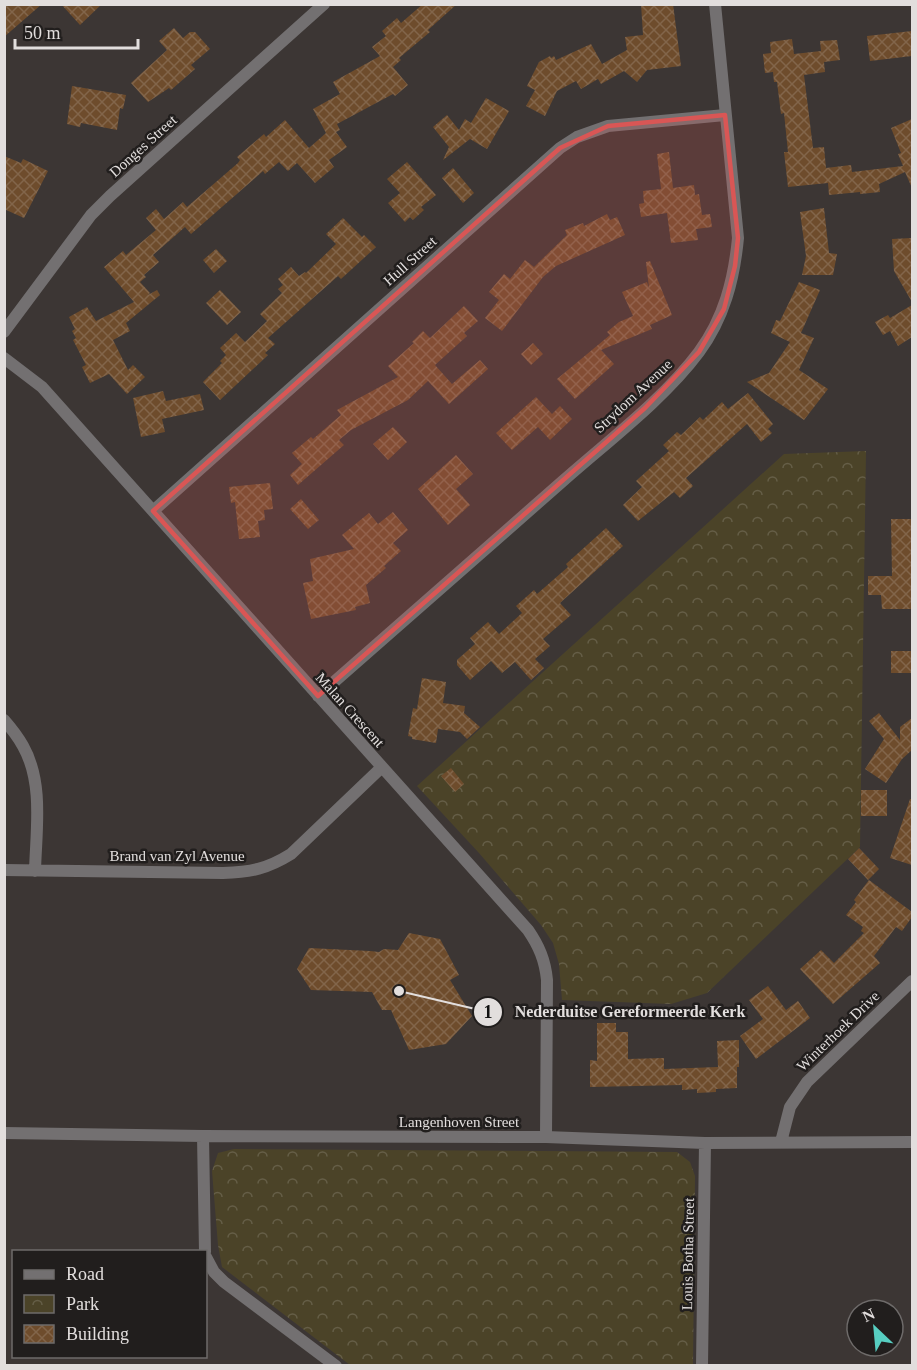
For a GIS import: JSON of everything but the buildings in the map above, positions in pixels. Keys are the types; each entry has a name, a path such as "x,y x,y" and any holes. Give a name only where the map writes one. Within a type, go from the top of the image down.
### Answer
{"street":[{"name":"Donges Street","path":"4,332 92,215 110,196 324,4"},
{"name":"Strydom Avenue","path":"318,696 645,408 699,352 724,309 735,266 738,238 716,4"},
{"name":"Hull Street","path":"153,511 560,148 577,137 608,126 725,115"},
{"name":"Malan Crescent","path":"4,358 42,387 528,930 539,947 546,968 546,1137"},
{"path":"4,720 24,747 35,782 37,805 35,871"},
{"name":"Brand van Zyl Avenue","path":"4,870 223,873 257,870 275,864 291,854 382,767"},
{"name":"Winterhoek Drive","path":"782,1142 790,1107 807,1082 912,981"},
{"name":"Langenhoven Street","path":"4,1133 546,1137 705,1143 912,1142"},
{"path":"203,1136 205,1250"},
{"name":"Louis Botha Street","path":"702,1365 705,1143"},
{"path":"207,1259 214,1272 224,1282 336,1365"}],"highlighted area":[{"path":"725,115 738,238 735,266 724,309 699,352 645,408 318,696 153,511 560,148 608,126"}],"green space":[{"path":"866,451 860,847 707,993 671,1004 562,1000 559,964 553,943 541,925 417,786 784,454"},
{"path":"234,1149 677,1152 690,1162 695,1176 693,1365 350,1365 222,1267 212,1171 218,1153"}],"place":[{"name":"Nederduitse Gereformeerde Kerk","path":"399,991"}]}
